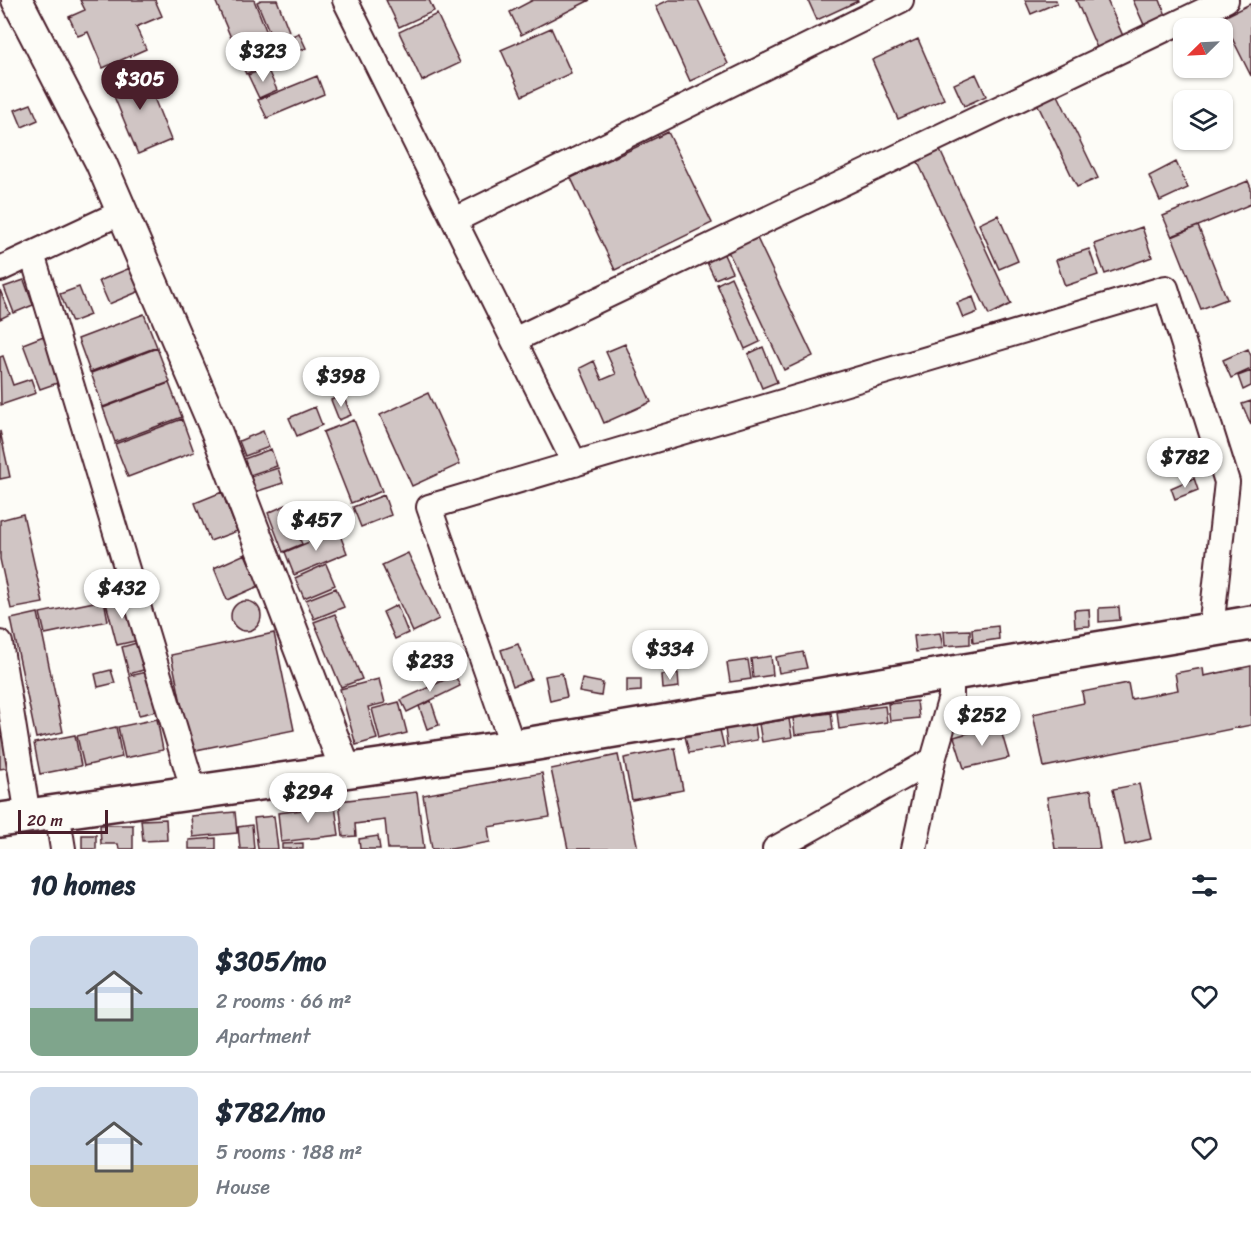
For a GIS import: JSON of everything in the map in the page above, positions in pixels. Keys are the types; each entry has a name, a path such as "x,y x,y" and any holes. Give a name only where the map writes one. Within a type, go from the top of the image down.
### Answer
{"main road":[{"path":"28,816 513,747 1251,623"}],"street":[{"path":"17,0 101,163 215,428 346,771"},
{"path":"345,0 575,464"},
{"path":"455,220 901,0"},
{"path":"513,340 1226,0"},
{"path":"0,269 122,212"},
{"path":"32,254 194,792"},
{"path":"513,747 429,507 1166,288 1227,482 1211,629"},
{"path":"0,643 28,816 63,849"},
{"path":"914,849 933,760 951,697 951,673"},
{"path":"775,849 933,760"}],"building":[{"path":"80,0 155,0 162,16 136,27 146,49 103,68 88,32 78,36 69,17 85,10"},
{"path":"215,0 254,0 269,38 237,52"},
{"path":"277,0 289,31 272,38 257,2"},
{"path":"386,0 429,0 434,11 399,27"},
{"path":"533,0 590,0 521,35 510,12"},
{"path":"669,0 698,0 728,64 690,81 656,6"},
{"path":"808,0 857,0 858,1 817,20"},
{"path":"1025,0 1056,0 1057,3 1031,14"},
{"path":"1076,0 1107,0 1123,36 1097,48"},
{"path":"1133,0 1160,0 1167,18 1145,27"},
{"path":"1251,5 1251,76 1233,40 1233,18 1222,18"},
{"path":"437,14 460,63 422,81 399,32"},
{"path":"551,28 571,73 522,96 501,50"},
{"path":"299,33 306,48 246,74 239,59"},
{"path":"918,39 944,99 898,119 872,60"},
{"path":"142,68 171,140 138,154 108,82"},
{"path":"267,68 277,90 259,98 248,75"},
{"path":"976,74 986,96 964,106 954,84"},
{"path":"317,76 324,94 267,118 258,100"},
{"path":"1056,91 1098,178 1077,187 1036,101"},
{"path":"31,104 38,120 22,127 15,110"},
{"path":"668,132 712,223 615,270 571,178"},
{"path":"938,146 1011,304 989,315 915,156"},
{"path":"1176,162 1188,188 1160,201 1149,176"},
{"path":"1248,181 1251,188 1251,204 1172,237 1163,216"},
{"path":"998,215 1018,261 999,269 979,224"},
{"path":"1198,226 1227,299 1201,309 1172,236"},
{"path":"1142,227 1152,257 1105,274 1094,244"},
{"path":"755,234 813,356 784,370 726,247"},
{"path":"721,248 732,272 715,279 704,256"},
{"path":"1089,249 1098,275 1065,286 1056,260"},
{"path":"130,268 140,291 109,304 99,281"},
{"path":"731,277 760,342 745,349 717,284"},
{"path":"24,280 33,305 14,313 4,287"},
{"path":"79,287 90,315 72,322 60,294"},
{"path":"0,290 10,314 0,319"},
{"path":"973,297 978,312 963,318 957,303"},
{"path":"144,314 157,347 90,372 78,339"},
{"path":"46,335 63,381 40,389 23,344"},
{"path":"625,344 651,402 604,423 580,368 594,361 602,380 616,374 606,352"},
{"path":"763,347 777,382 762,388 748,354"},
{"path":"157,348 170,382 103,407 91,373"},
{"path":"1248,349 1251,356 1251,369 1231,378 1223,360"},
{"path":"3,356 13,385 31,379 36,393 1,405 0,357"},
{"path":"1251,371 1251,386 1243,390 1238,376"},
{"path":"169,383 182,417 115,442 103,408"},
{"path":"428,393 460,464 412,486 380,415"},
{"path":"343,395 351,415 339,420 331,400"},
{"path":"1251,401 1251,425 1242,404"},
{"path":"315,407 322,425 297,436 289,418"},
{"path":"182,419 194,452 128,477 115,444"},
{"path":"354,420 382,491 351,503 323,432"},
{"path":"0,431 10,477 0,479"},
{"path":"263,431 269,447 245,456 239,441"},
{"path":"271,449 277,466 250,475 244,459"},
{"path":"278,468 283,483 255,492 250,477"},
{"path":"1194,478 1198,490 1175,499 1171,488"},
{"path":"222,492 237,531 210,541 195,503"},
{"path":"384,495 391,515 361,527 353,507"},
{"path":"286,505 302,544 283,552 268,513"},
{"path":"23,514 43,603 11,609 0,559 0,520"},
{"path":"338,530 347,553 294,575 285,552"},
{"path":"408,553 439,619 413,632 382,565"},
{"path":"245,554 259,586 227,600 214,568"},
{"path":"326,564 335,585 304,598 295,578"},
{"path":"336,588 344,607 314,619 306,600"},
{"path":"127,594 139,640 117,645 105,599"},
{"path":"104,600 108,621 45,634 40,613"},
{"path":"246,601 252,602 260,610 260,622 252,630 246,631 240,630 232,622 231,616 232,610 240,602"},
{"path":"397,605 408,633 395,639 383,612"},
{"path":"1119,607 1120,620 1099,622 1099,608"},
{"path":"1089,609 1090,626 1075,627 1074,610"},
{"path":"38,613 63,732 36,738 11,619"},
{"path":"335,614 362,679 341,687 314,622"},
{"path":"998,626 999,639 973,643 972,629"},
{"path":"970,630 970,644 945,646 944,631"},
{"path":"274,633 294,730 191,751 171,655"},
{"path":"940,633 943,648 916,652 914,636"},
{"path":"140,642 147,669 129,674 122,647"},
{"path":"518,644 531,679 513,686 501,650"},
{"path":"803,652 807,668 779,673 776,657"},
{"path":"771,656 773,675 753,678 751,659"},
{"path":"748,660 751,679 730,682 727,663"},
{"path":"1251,666 1251,725 1044,767 1033,714 1084,703 1082,692 1128,683 1131,699 1178,690 1175,673 1203,668 1204,676"},
{"path":"111,670 115,683 98,687 95,674"},
{"path":"147,672 157,711 139,715 129,676"},
{"path":"562,673 567,697 550,701 545,676"},
{"path":"678,673 679,687 663,689 662,675"},
{"path":"455,675 460,686 407,712 401,700"},
{"path":"379,679 385,703 368,707 377,739 356,745 340,689"},
{"path":"582,679 603,683 601,696 579,692"},
{"path":"627,679 641,679 641,691 627,692"},
{"path":"431,701 439,725 427,729 419,706"},
{"path":"917,701 919,718 890,721 888,704"},
{"path":"399,702 407,733 380,740 372,709"},
{"path":"0,706 13,767 0,769"},
{"path":"885,706 887,722 839,729 837,712"},
{"path":"831,713 833,730 795,735 793,718"},
{"path":"157,719 163,750 125,758 118,727"},
{"path":"789,719 792,737 762,742 759,724"},
{"path":"755,724 757,740 727,745 725,728"},
{"path":"999,724 1009,758 964,768 954,737"},
{"path":"116,727 122,757 84,766 77,736"},
{"path":"720,730 724,747 689,753 685,736"},
{"path":"75,735 81,766 40,774 34,743"},
{"path":"675,748 683,790 632,800 624,758"},
{"path":"618,755 638,849 568,849 551,769"},
{"path":"542,773 550,817 488,827 490,842 451,849 432,849 423,795"},
{"path":"1139,784 1151,839 1125,845 1113,789"},
{"path":"1091,790 1100,849 1055,849 1047,797"},
{"path":"417,792 424,849 388,849 385,820 355,824 356,836 343,837 339,801"},
{"path":"335,806 339,835 281,842 278,813"},
{"path":"235,812 237,833 193,837 191,816"},
{"path":"274,816 278,849 258,849 254,818"},
{"path":"166,819 167,840 143,841 141,820"},
{"path":"100,825 133,825 133,849 119,849 118,844 101,844"},
{"path":"252,825 254,849 240,849 238,827"},
{"path":"82,835 96,835 96,849 82,849"},
{"path":"378,836 380,849 360,849 359,839"},
{"path":"216,838 216,849 189,849 189,840"},
{"path":"303,843 303,849 282,849 282,844"}]}
